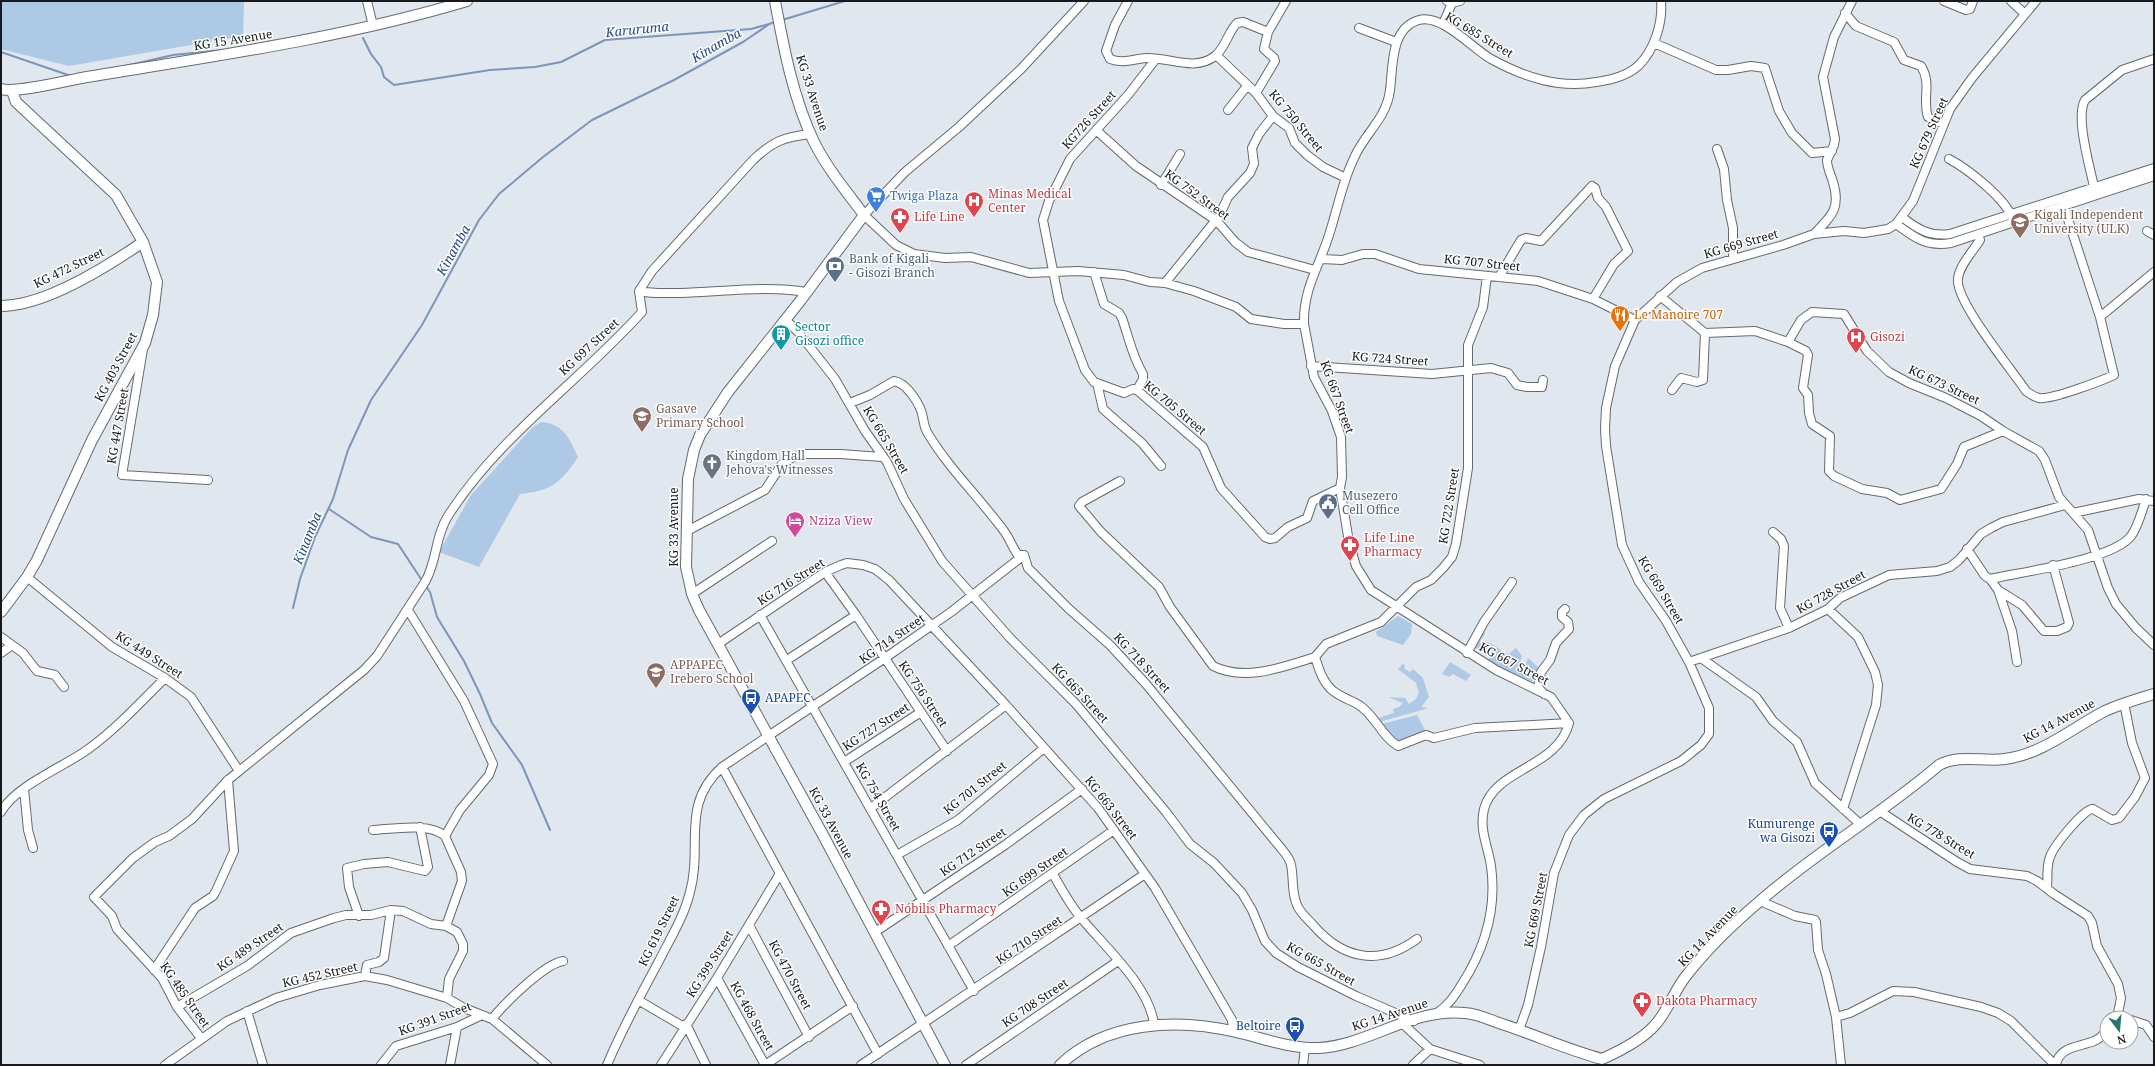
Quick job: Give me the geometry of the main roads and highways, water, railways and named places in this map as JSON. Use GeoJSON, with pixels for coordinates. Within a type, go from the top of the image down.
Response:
{"type":"FeatureCollection","features":[{"type":"Feature","properties":{"kind":"main road","name":"KG 15 Avenue"},"geometry":{"type":"LineString","coordinates":[[1,89],[12,91],[69,79],[334,36],[468,1]]}},
{"type":"Feature","properties":{"kind":"main road","name":"KG 33 Avenue"},"geometry":{"type":"LineString","coordinates":[[775,1],[790,75],[811,134],[825,162],[864,215],[807,292],[728,392],[700,435],[694,450],[688,479],[686,566],[692,594],[924,1022],[945,1065]]}},
{"type":"Feature","properties":{"kind":"main road","name":"KG 403 Street"},"geometry":{"type":"LineString","coordinates":[[1,612],[27,577],[53,528],[62,502],[92,440],[145,343],[153,315],[158,282],[144,242],[116,196],[16,102],[12,91]]}},
{"type":"Feature","properties":{"kind":"main road","name":"KG 472 Street"},"geometry":{"type":"LineString","coordinates":[[1,306],[30,301],[66,287],[98,271],[144,242]]}},
{"type":"Feature","properties":{"kind":"main road","name":"KG 14 Avenue"},"geometry":{"type":"LineString","coordinates":[[1060,1065],[1070,1061],[1113,1034],[1154,1024],[1190,1025],[1233,1031],[1305,1048],[1338,1045],[1436,1013],[1453,1012],[1477,1014],[1568,1050],[1604,1062],[1656,1025],[1674,994],[1699,961],[1760,901],[1824,850],[1860,824],[1881,812],[1939,765],[1948,760],[2006,759],[2029,753],[2124,703],[2154,694]]}},
{"type":"Feature","properties":{"kind":"waterway","name":"Karuruma"},"geometry":{"type":"LineString","coordinates":[[782,20],[845,1]]}},
{"type":"Feature","properties":{"kind":"waterway","name":"Karuruma"},"geometry":{"type":"LineString","coordinates":[[363,38],[371,54],[381,67],[384,77],[394,85],[490,70],[535,67],[561,62],[605,40],[751,29],[776,22]]}},
{"type":"Feature","properties":{"kind":"waterway","name":"Kinamba"},"geometry":{"type":"LineString","coordinates":[[293,608],[300,579],[315,537],[333,499],[348,450],[371,400],[422,325],[479,220],[499,194],[543,157],[592,120],[674,80],[743,42],[771,23]]}},
{"type":"Feature","properties":{"kind":"waterway"},"geometry":{"type":"LineString","coordinates":[[125,66],[173,55],[223,50]]}},
{"type":"Feature","properties":{"kind":"waterway"},"geometry":{"type":"LineString","coordinates":[[1,52],[71,76]]}},
{"type":"Feature","properties":{"kind":"waterway"},"geometry":{"type":"LineString","coordinates":[[329,509],[371,537],[398,544],[423,582]]}},
{"type":"Feature","properties":{"kind":"waterway"},"geometry":{"type":"LineString","coordinates":[[425,585],[430,592],[437,617],[464,661],[492,723],[522,765],[550,830]]}},
{"type":"Feature","properties":{"kind":"place","name":"Twiga Plaza"},"geometry":{"type":"Point","coordinates":[876,213]}},
{"type":"Feature","properties":{"kind":"place","name":"Minas Medical Center"},"geometry":{"type":"Point","coordinates":[974,218]}},
{"type":"Feature","properties":{"kind":"place","name":"Life Line"},"geometry":{"type":"Point","coordinates":[900,234]}},
{"type":"Feature","properties":{"kind":"place","name":"Kigali Independent University (ULK)"},"geometry":{"type":"Point","coordinates":[2020,239]}},
{"type":"Feature","properties":{"kind":"place","name":"Bank of Kigali - Gisozi Branch"},"geometry":{"type":"Point","coordinates":[835,283]}},
{"type":"Feature","properties":{"kind":"place","name":"Le Manoire 707"},"geometry":{"type":"Point","coordinates":[1620,332]}},
{"type":"Feature","properties":{"kind":"place","name":"Sector Gisozi office"},"geometry":{"type":"Point","coordinates":[781,351]}},
{"type":"Feature","properties":{"kind":"place","name":"Gisozi"},"geometry":{"type":"Point","coordinates":[1856,354]}},
{"type":"Feature","properties":{"kind":"place","name":"Gasave Primary School"},"geometry":{"type":"Point","coordinates":[642,433]}},
{"type":"Feature","properties":{"kind":"place","name":"Kingdom Hall Jehova's Witnesses"},"geometry":{"type":"Point","coordinates":[712,480]}},
{"type":"Feature","properties":{"kind":"place","name":"Musezero Cell Office"},"geometry":{"type":"Point","coordinates":[1328,520]}},
{"type":"Feature","properties":{"kind":"place","name":"Nziza View"},"geometry":{"type":"Point","coordinates":[795,538]}},
{"type":"Feature","properties":{"kind":"place","name":"Life Line Pharmacy"},"geometry":{"type":"Point","coordinates":[1350,562]}},
{"type":"Feature","properties":{"kind":"place","name":"APPAPEC Irebero School"},"geometry":{"type":"Point","coordinates":[656,689]}},
{"type":"Feature","properties":{"kind":"place","name":"APAPEC"},"geometry":{"type":"Point","coordinates":[751,715]}},
{"type":"Feature","properties":{"kind":"place","name":"Kumurenge wa Gisozi"},"geometry":{"type":"Point","coordinates":[1829,848]}},
{"type":"Feature","properties":{"kind":"place","name":"Nobilis Pharmacy"},"geometry":{"type":"Point","coordinates":[881,926]}},
{"type":"Feature","properties":{"kind":"place","name":"Dakota Pharmacy"},"geometry":{"type":"Point","coordinates":[1642,1018]}},
{"type":"Feature","properties":{"kind":"place","name":"Beltoire"},"geometry":{"type":"Point","coordinates":[1295,1043]}}]}
